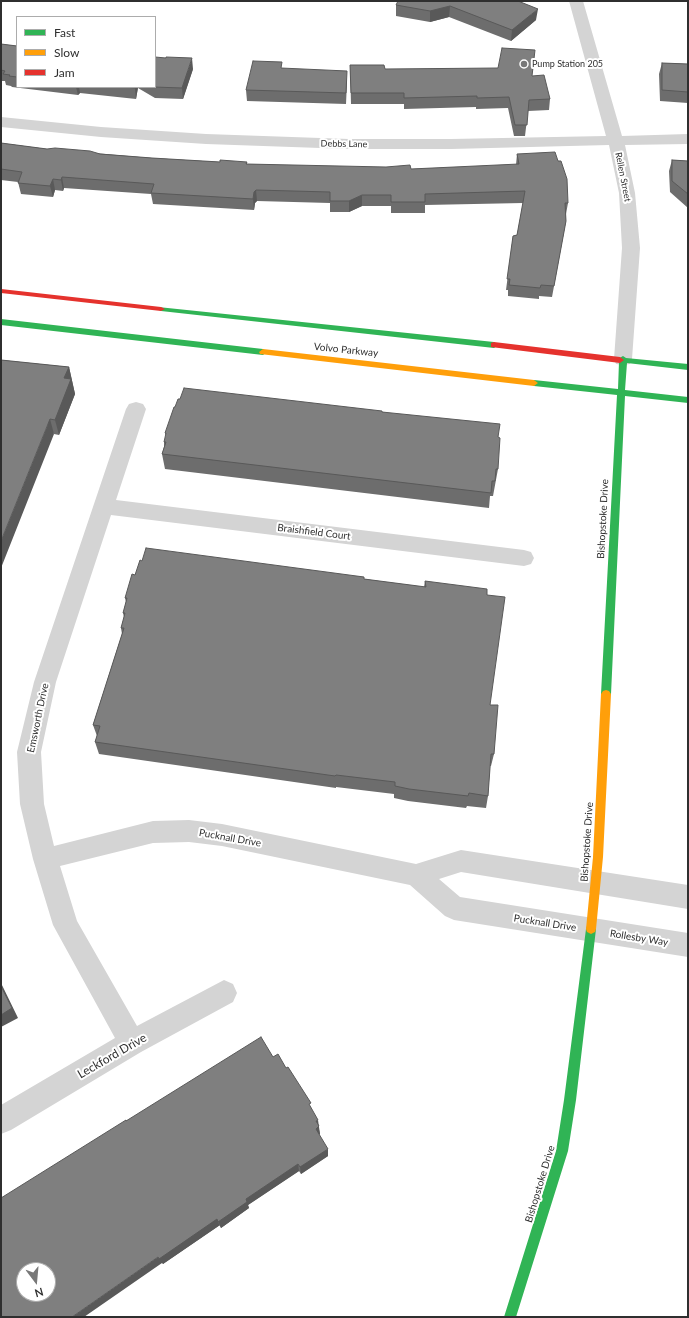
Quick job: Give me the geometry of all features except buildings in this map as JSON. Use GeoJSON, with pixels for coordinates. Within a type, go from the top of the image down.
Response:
{"type":"FeatureCollection","features":[{"type":"Feature","properties":{"kind":"main road","name":"Volvo Parkway"},"geometry":{"type":"LineString","coordinates":[[1,291],[688,367]]}},
{"type":"Feature","properties":{"kind":"main road","name":"Volvo Parkway"},"geometry":{"type":"LineString","coordinates":[[1,322],[688,400]]}},
{"type":"Feature","properties":{"kind":"main road","name":"Bishopstoke Drive"},"geometry":{"type":"LineString","coordinates":[[510,1317],[562,1151],[570,1100],[591,930],[600,833],[620,393],[623,360]]}},
{"type":"Feature","properties":{"kind":"street","name":"Rellen Street"},"geometry":{"type":"LineString","coordinates":[[576,1],[615,140],[627,193],[631,248],[623,360]]}},
{"type":"Feature","properties":{"kind":"street","name":"Debbs Lane"},"geometry":{"type":"LineString","coordinates":[[1,122],[101,132],[206,139],[349,144],[451,144],[688,139]]}},
{"type":"Feature","properties":{"kind":"street","name":"Emsworth Drive"},"geometry":{"type":"LineString","coordinates":[[132,1043],[66,925],[45,860],[32,804],[29,752],[45,682],[136,409]]}},
{"type":"Feature","properties":{"kind":"street","name":"Braishfield Court"},"geometry":{"type":"LineString","coordinates":[[104,506],[524,558]]}},
{"type":"Feature","properties":{"kind":"street","name":"Pucknall Drive"},"geometry":{"type":"LineString","coordinates":[[45,860],[153,832],[189,831],[222,835],[416,875],[461,861],[596,882]]}},
{"type":"Feature","properties":{"kind":"street","name":"Pucknall Drive"},"geometry":{"type":"LineString","coordinates":[[416,875],[454,908],[591,930]]}},
{"type":"Feature","properties":{"kind":"street"},"geometry":{"type":"LineString","coordinates":[[596,882],[688,897]]}},
{"type":"Feature","properties":{"kind":"street","name":"Rollesby Way"},"geometry":{"type":"LineString","coordinates":[[591,930],[688,945]]}},
{"type":"Feature","properties":{"kind":"street","name":"Leckford Drive"},"geometry":{"type":"LineString","coordinates":[[1,1120],[132,1043],[224,993]]}},
{"type":"Feature","properties":{"kind":"traffic: fast"},"geometry":{"type":"LineString","coordinates":[[161,309],[494,345]]}},
{"type":"Feature","properties":{"kind":"traffic: fast"},"geometry":{"type":"LineString","coordinates":[[1,322],[263,352]]}},
{"type":"Feature","properties":{"kind":"traffic: fast"},"geometry":{"type":"LineString","coordinates":[[606,694],[623,359]]}},
{"type":"Feature","properties":{"kind":"traffic: fast"},"geometry":{"type":"LineString","coordinates":[[620,360],[688,367]]}},
{"type":"Feature","properties":{"kind":"traffic: fast"},"geometry":{"type":"LineString","coordinates":[[534,383],[688,400]]}},
{"type":"Feature","properties":{"kind":"traffic: fast"},"geometry":{"type":"LineString","coordinates":[[510,1317],[562,1151],[570,1100],[591,929]]}},
{"type":"Feature","properties":{"kind":"traffic: slow"},"geometry":{"type":"LineString","coordinates":[[263,352],[534,383]]}},
{"type":"Feature","properties":{"kind":"traffic: slow"},"geometry":{"type":"LineString","coordinates":[[591,929],[598,857],[606,694]]}},
{"type":"Feature","properties":{"kind":"traffic: jam"},"geometry":{"type":"LineString","coordinates":[[1,291],[161,309]]}},
{"type":"Feature","properties":{"kind":"traffic: jam"},"geometry":{"type":"LineString","coordinates":[[494,345],[620,360]]}},
{"type":"Feature","properties":{"kind":"place","name":"Pump Station 205"},"geometry":{"type":"Point","coordinates":[524,64]}}]}
